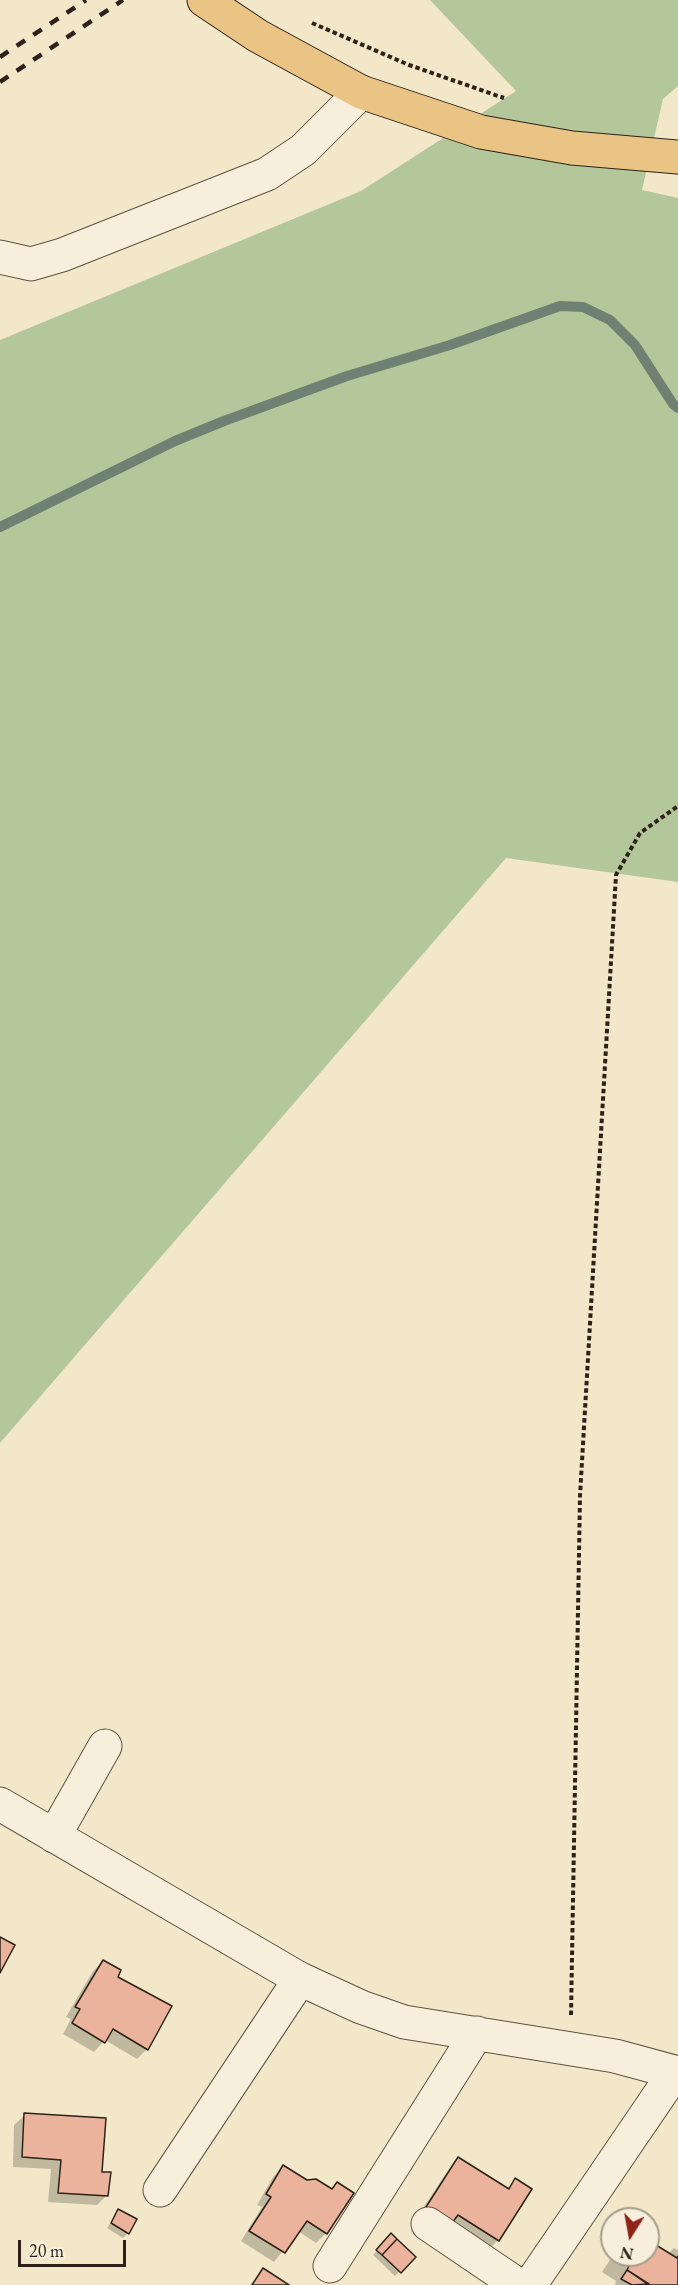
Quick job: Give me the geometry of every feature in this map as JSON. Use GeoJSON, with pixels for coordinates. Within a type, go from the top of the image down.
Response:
{"type":"FeatureCollection","features":[{"type":"Feature","properties":{"kind":"main road"},"geometry":{"type":"LineString","coordinates":[[204,0],[258,36],[361,92],[481,132],[572,147],[678,157]]}},
{"type":"Feature","properties":{"kind":"street"},"geometry":{"type":"LineString","coordinates":[[0,257],[31,264],[62,255],[267,174],[303,150],[361,92]]}},
{"type":"Feature","properties":{"kind":"street"},"geometry":{"type":"LineString","coordinates":[[54,1836],[105,1746]]}},
{"type":"Feature","properties":{"kind":"street"},"geometry":{"type":"LineString","coordinates":[[0,1804],[300,1979],[404,2022],[615,2056],[676,2072],[531,2285]]}},
{"type":"Feature","properties":{"kind":"street"},"geometry":{"type":"LineString","coordinates":[[160,2190],[300,1979]]}},
{"type":"Feature","properties":{"kind":"street"},"geometry":{"type":"LineString","coordinates":[[330,2266],[477,2033]]}},
{"type":"Feature","properties":{"kind":"street"},"geometry":{"type":"LineString","coordinates":[[428,2224],[519,2285]]}},
{"type":"Feature","properties":{"kind":"path"},"geometry":{"type":"LineString","coordinates":[[315,24],[409,65],[513,101]]}},
{"type":"Feature","properties":{"kind":"path"},"geometry":{"type":"LineString","coordinates":[[572,2049],[570,1984],[580,1496],[616,875],[640,833],[678,806]]}},
{"type":"Feature","properties":{"kind":"green space"},"geometry":{"type":"Polygon","coordinates":[[[430,0],[678,0],[678,86],[663,99],[642,190],[678,198],[678,882],[506,858],[0,1443],[0,340],[361,191],[516,91],[430,0]]]}},
{"type":"Feature","properties":{"kind":"building"},"geometry":{"type":"Polygon","coordinates":[[[0,1937],[15,1945],[0,1973],[0,1937]]]}},
{"type":"Feature","properties":{"kind":"building"},"geometry":{"type":"Polygon","coordinates":[[[103,1960],[121,1970],[118,1977],[172,2006],[148,2050],[113,2029],[105,2043],[72,2023],[80,2009],[75,2007],[103,1960]]]}},
{"type":"Feature","properties":{"kind":"building"},"geometry":{"type":"Polygon","coordinates":[[[24,2113],[106,2118],[102,2172],[111,2172],[108,2196],[58,2193],[61,2160],[22,2157],[24,2113]]]}},
{"type":"Feature","properties":{"kind":"building"},"geometry":{"type":"Polygon","coordinates":[[[458,2157],[509,2189],[515,2178],[532,2189],[499,2241],[458,2215],[452,2223],[426,2207],[458,2157]]]}},
{"type":"Feature","properties":{"kind":"building"},"geometry":{"type":"Polygon","coordinates":[[[283,2165],[307,2180],[316,2179],[332,2189],[337,2182],[354,2193],[327,2234],[307,2221],[285,2253],[249,2231],[271,2197],[266,2194],[283,2165]]]}},
{"type":"Feature","properties":{"kind":"building"},"geometry":{"type":"Polygon","coordinates":[[[118,2209],[137,2219],[129,2234],[111,2223],[118,2209]]]}},
{"type":"Feature","properties":{"kind":"building"},"geometry":{"type":"Polygon","coordinates":[[[391,2233],[397,2239],[382,2255],[376,2250],[391,2233]]]}},
{"type":"Feature","properties":{"kind":"building"},"geometry":{"type":"Polygon","coordinates":[[[397,2239],[416,2257],[401,2273],[382,2255],[397,2239]]]}},
{"type":"Feature","properties":{"kind":"building"},"geometry":{"type":"Polygon","coordinates":[[[660,2247],[677,2258],[678,2256],[678,2285],[649,2285],[627,2270],[628,2267],[660,2267],[660,2247]]]}},
{"type":"Feature","properties":{"kind":"building"},"geometry":{"type":"Polygon","coordinates":[[[263,2268],[289,2285],[252,2285],[263,2268]]]}},
{"type":"Feature","properties":{"kind":"building"},"geometry":{"type":"Polygon","coordinates":[[[627,2270],[649,2284],[632,2285],[621,2279],[627,2270]]]}},
{"type":"Feature","properties":{"kind":"waterway"},"geometry":{"type":"LineString","coordinates":[[0,527],[175,441],[224,421],[347,376],[450,345],[560,306],[583,307],[610,320],[635,345],[673,404],[678,408]]}},
{"type":"Feature","properties":{"kind":"railway"},"geometry":{"type":"LineString","coordinates":[[0,57],[86,0]]}},
{"type":"Feature","properties":{"kind":"railway"},"geometry":{"type":"LineString","coordinates":[[0,82],[123,0]]}}]}
